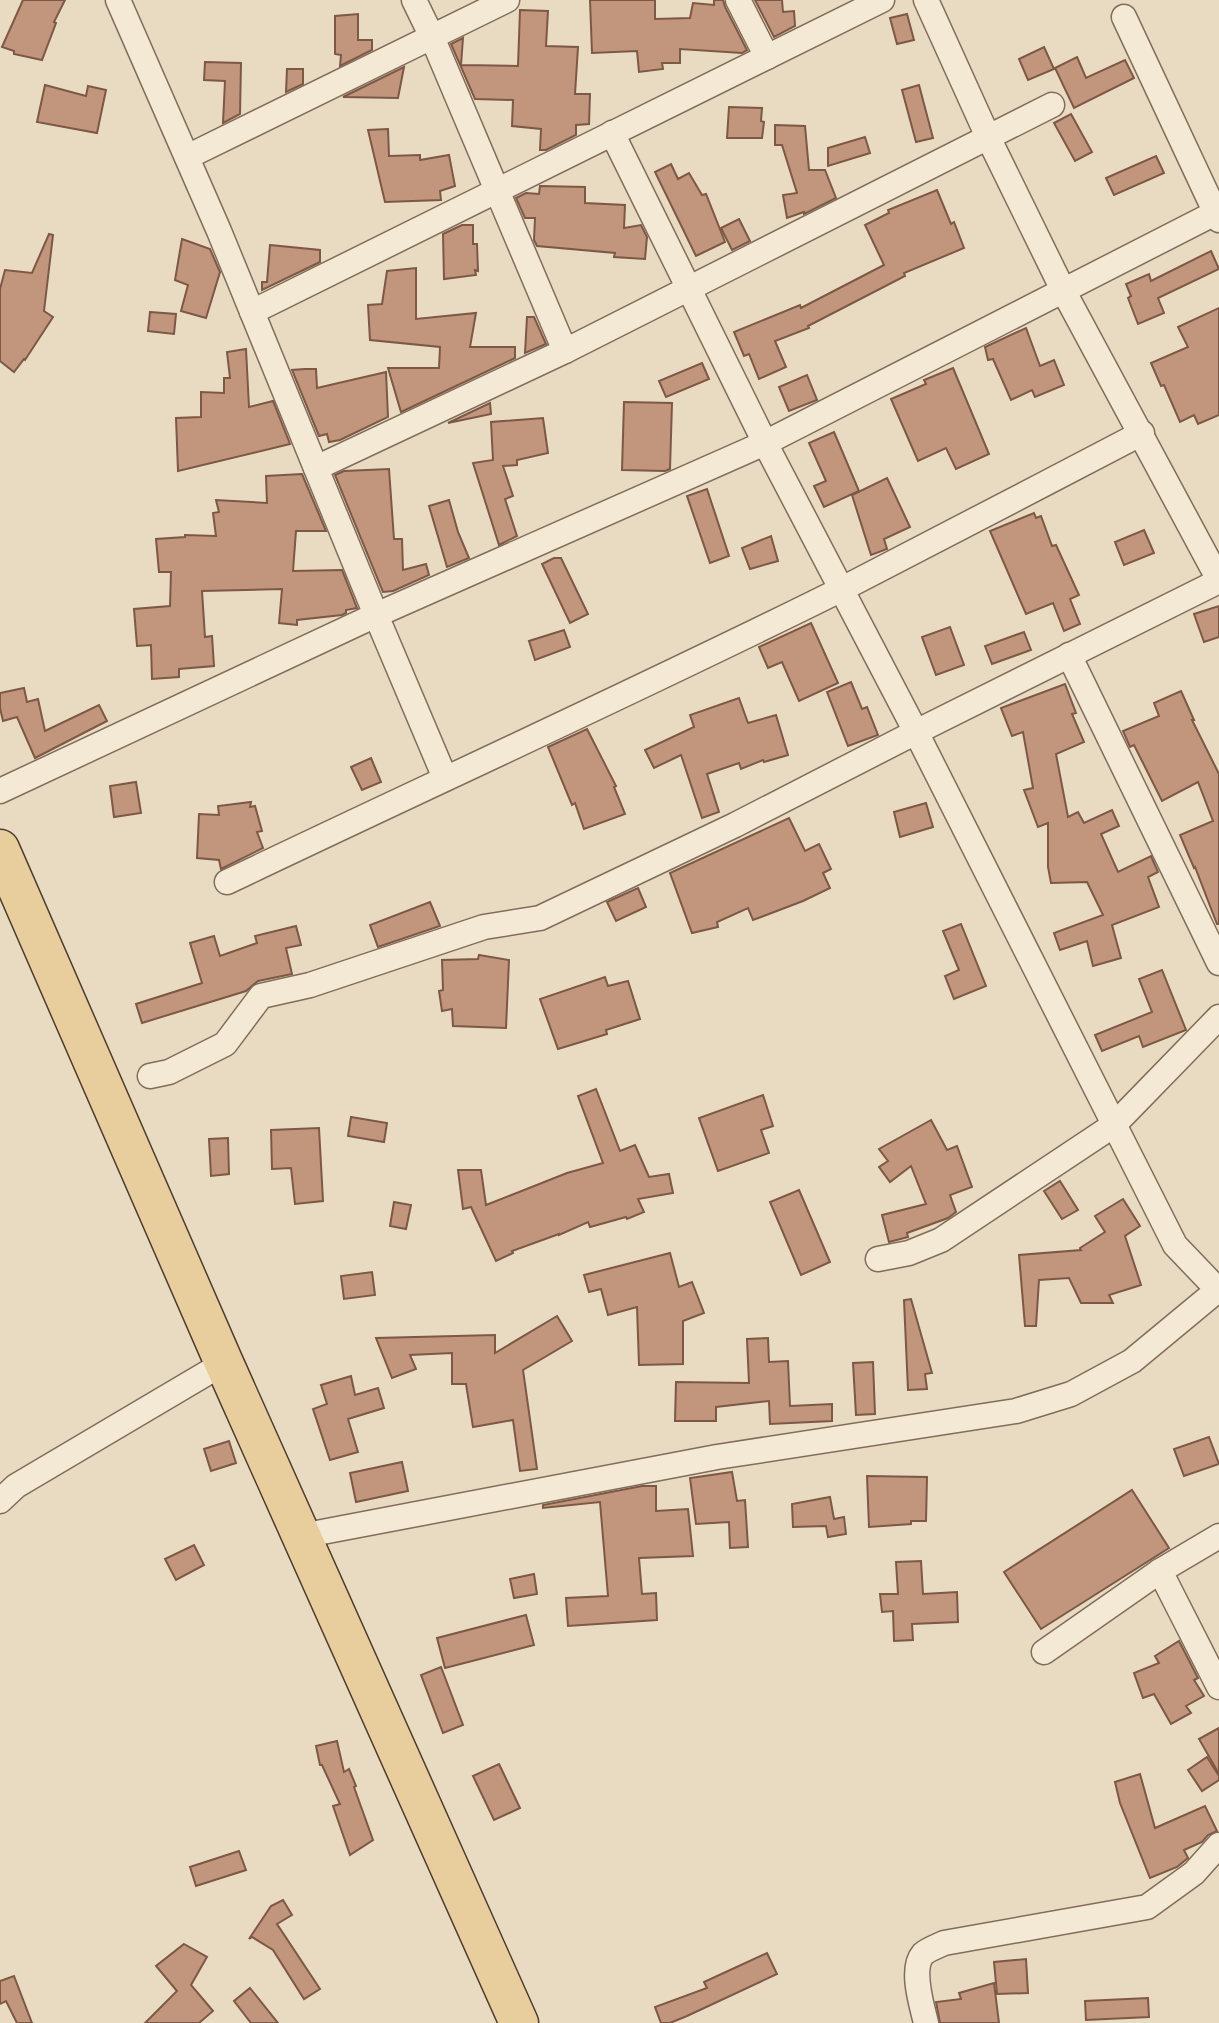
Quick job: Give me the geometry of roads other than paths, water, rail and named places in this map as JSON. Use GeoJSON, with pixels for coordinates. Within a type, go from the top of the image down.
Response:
{"type":"FeatureCollection","features":[{"type":"Feature","properties":{"kind":"main road"},"geometry":{"type":"LineString","coordinates":[[0,849],[224,1363],[519,2023]]}},
{"type":"Feature","properties":{"kind":"street"},"geometry":{"type":"LineString","coordinates":[[414,0],[565,351]]}},
{"type":"Feature","properties":{"kind":"street"},"geometry":{"type":"LineString","coordinates":[[187,157],[507,0]]}},
{"type":"Feature","properties":{"kind":"street"},"geometry":{"type":"LineString","coordinates":[[738,0],[767,57]]}},
{"type":"Feature","properties":{"kind":"street"},"geometry":{"type":"LineString","coordinates":[[252,312],[882,0]]}},
{"type":"Feature","properties":{"kind":"street"},"geometry":{"type":"LineString","coordinates":[[150,1076],[169,1072],[225,1044],[261,996],[310,985],[484,927],[540,918],[735,825],[1219,580],[1063,290],[988,137],[926,0]]}},
{"type":"Feature","properties":{"kind":"street"},"geometry":{"type":"LineString","coordinates":[[120,1],[445,778]]}},
{"type":"Feature","properties":{"kind":"street"},"geometry":{"type":"LineString","coordinates":[[0,791],[376,615],[765,443],[1063,290],[1218,214],[1124,17]]}},
{"type":"Feature","properties":{"kind":"street"},"geometry":{"type":"LineString","coordinates":[[316,468],[565,351],[1052,105]]}},
{"type":"Feature","properties":{"kind":"street"},"geometry":{"type":"LineString","coordinates":[[301,1536],[717,1457],[1016,1411],[1071,1394],[1132,1361],[1219,1290],[1175,1245],[916,732],[765,443],[612,134]]}},
{"type":"Feature","properties":{"kind":"street"},"geometry":{"type":"LineString","coordinates":[[227,882],[842,589],[1142,433]]}},
{"type":"Feature","properties":{"kind":"street"},"geometry":{"type":"LineString","coordinates":[[1069,655],[1219,962]]}},
{"type":"Feature","properties":{"kind":"street"},"geometry":{"type":"LineString","coordinates":[[878,1259],[909,1253],[941,1240],[1114,1125],[1219,1017]]}},
{"type":"Feature","properties":{"kind":"street"},"geometry":{"type":"LineString","coordinates":[[0,1501],[16,1486],[224,1363]]}},
{"type":"Feature","properties":{"kind":"street"},"geometry":{"type":"LineString","coordinates":[[1044,1652],[1160,1571],[1219,1536]]}},
{"type":"Feature","properties":{"kind":"street"},"geometry":{"type":"LineString","coordinates":[[1160,1571],[1219,1688]]}},
{"type":"Feature","properties":{"kind":"street"},"geometry":{"type":"LineString","coordinates":[[926,2023],[917,1983],[917,1967],[923,1954],[944,1943],[1147,1907],[1194,1873],[1219,1845]]}}]}
